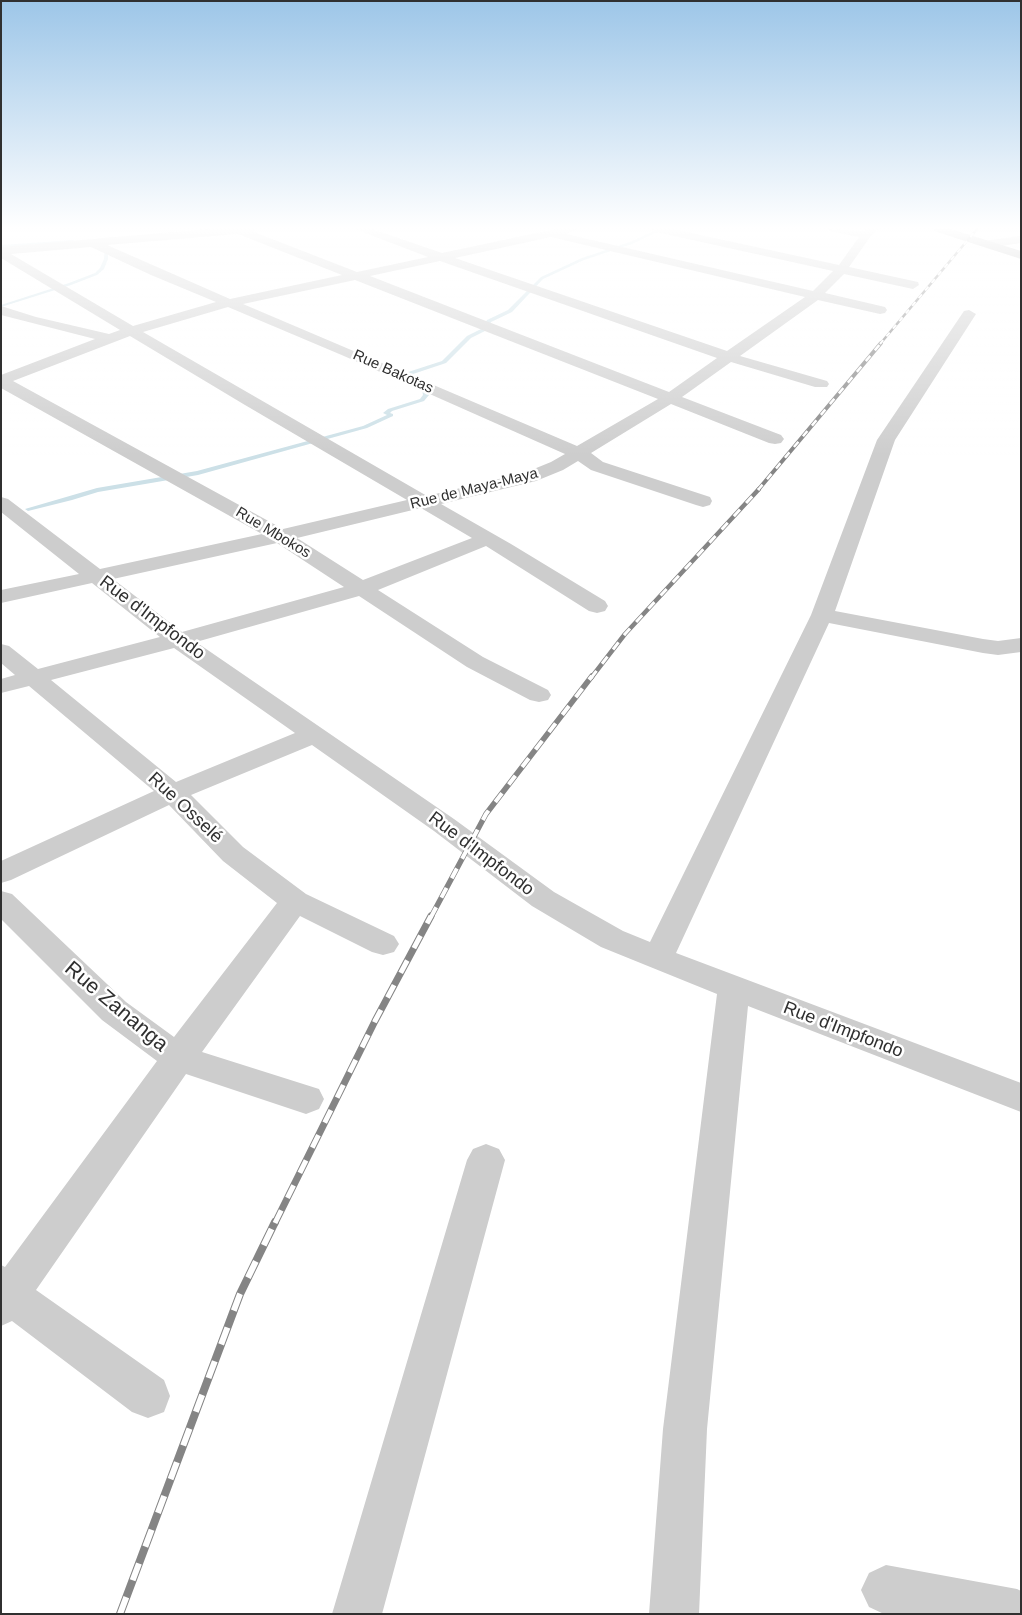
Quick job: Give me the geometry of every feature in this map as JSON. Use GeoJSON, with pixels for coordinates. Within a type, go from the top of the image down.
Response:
{"type":"FeatureCollection","features":[{"type":"Feature","properties":{"kind":"street"},"geometry":{"type":"LineString","coordinates":[[86,304],[547,574],[597,606]]}},
{"type":"Feature","properties":{"kind":"street"},"geometry":{"type":"LineString","coordinates":[[1,381],[131,331],[223,304]]}},
{"type":"Feature","properties":{"kind":"street","name":"Rue Bakotas"},"geometry":{"type":"LineString","coordinates":[[231,304],[349,353],[580,454],[597,466],[703,500]]}},
{"type":"Feature","properties":{"kind":"street"},"geometry":{"type":"LineString","coordinates":[[427,304],[775,438]]}},
{"type":"Feature","properties":{"kind":"street"},"geometry":{"type":"LineString","coordinates":[[576,304],[728,357],[821,384]]}},
{"type":"Feature","properties":{"kind":"street","name":"Rue de Maya-Maya"},"geometry":{"type":"LineString","coordinates":[[1,597],[280,536],[530,477],[580,454],[672,397],[804,304]]}},
{"type":"Feature","properties":{"kind":"street"},"geometry":{"type":"LineString","coordinates":[[854,304],[880,310]]}},
{"type":"Feature","properties":{"kind":"street"},"geometry":{"type":"LineString","coordinates":[[1,310],[32,320],[111,339]]}},
{"type":"Feature","properties":{"kind":"street"},"geometry":{"type":"LineString","coordinates":[[658,958],[822,614],[886,440],[969,314]]}},
{"type":"Feature","properties":{"kind":"street","name":"Rue Mbokos"},"geometry":{"type":"LineString","coordinates":[[1,381],[280,536],[475,662],[538,695]]}},
{"type":"Feature","properties":{"kind":"street","name":"Rue d'Impfondo"},"geometry":{"type":"LineString","coordinates":[[1,503],[177,639],[437,820],[543,900],[612,939],[1021,1098]]}},
{"type":"Feature","properties":{"kind":"street"},"geometry":{"type":"LineString","coordinates":[[1,686],[360,589],[486,539]]}},
{"type":"Feature","properties":{"kind":"street"},"geometry":{"type":"LineString","coordinates":[[822,614],[983,646],[998,648],[1021,645]]}},
{"type":"Feature","properties":{"kind":"street","name":"Rue Osselé"},"geometry":{"type":"LineString","coordinates":[[1,651],[173,793],[233,854],[295,901],[382,944]]}},
{"type":"Feature","properties":{"kind":"street"},"geometry":{"type":"LineString","coordinates":[[1,873],[173,793],[313,735]]}},
{"type":"Feature","properties":{"kind":"street","name":"Rue Zananga"},"geometry":{"type":"LineString","coordinates":[[1,901],[114,1011],[178,1058],[306,1100]]}},
{"type":"Feature","properties":{"kind":"street"},"geometry":{"type":"LineString","coordinates":[[148,1396],[4,1295],[295,901]]}},
{"type":"Feature","properties":{"kind":"street"},"geometry":{"type":"LineString","coordinates":[[674,1614],[685,1429],[734,988]]}},
{"type":"Feature","properties":{"kind":"street"},"geometry":{"type":"LineString","coordinates":[[357,1614],[486,1160]]}},
{"type":"Feature","properties":{"kind":"street"},"geometry":{"type":"LineString","coordinates":[[886,1590],[1017,1614]]}},
{"type":"Feature","properties":{"kind":"waterway"},"geometry":{"type":"LineString","coordinates":[[1,306],[6,304]]}},
{"type":"Feature","properties":{"kind":"waterway"},"geometry":{"type":"LineString","coordinates":[[28,509],[70,499],[97,490],[198,473],[365,427],[391,415],[386,413],[390,410],[422,400],[426,395],[424,388],[407,380],[404,375],[444,362],[469,337],[485,329],[489,321],[510,311],[516,304]]}},
{"type":"Feature","properties":{"kind":"railway"},"geometry":{"type":"LineString","coordinates":[[880,344],[913,304]]}},
{"type":"Feature","properties":{"kind":"railway"},"geometry":{"type":"LineString","coordinates":[[758,490],[881,343]]}},
{"type":"Feature","properties":{"kind":"railway"},"geometry":{"type":"LineString","coordinates":[[591,678],[625,634],[759,489]]}},
{"type":"Feature","properties":{"kind":"railway"},"geometry":{"type":"LineString","coordinates":[[431,917],[486,814],[592,676]]}},
{"type":"Feature","properties":{"kind":"railway"},"geometry":{"type":"LineString","coordinates":[[275,1223],[375,1021],[431,916]]}},
{"type":"Feature","properties":{"kind":"railway"},"geometry":{"type":"LineString","coordinates":[[120,1614],[240,1294],[275,1222]]}}]}
